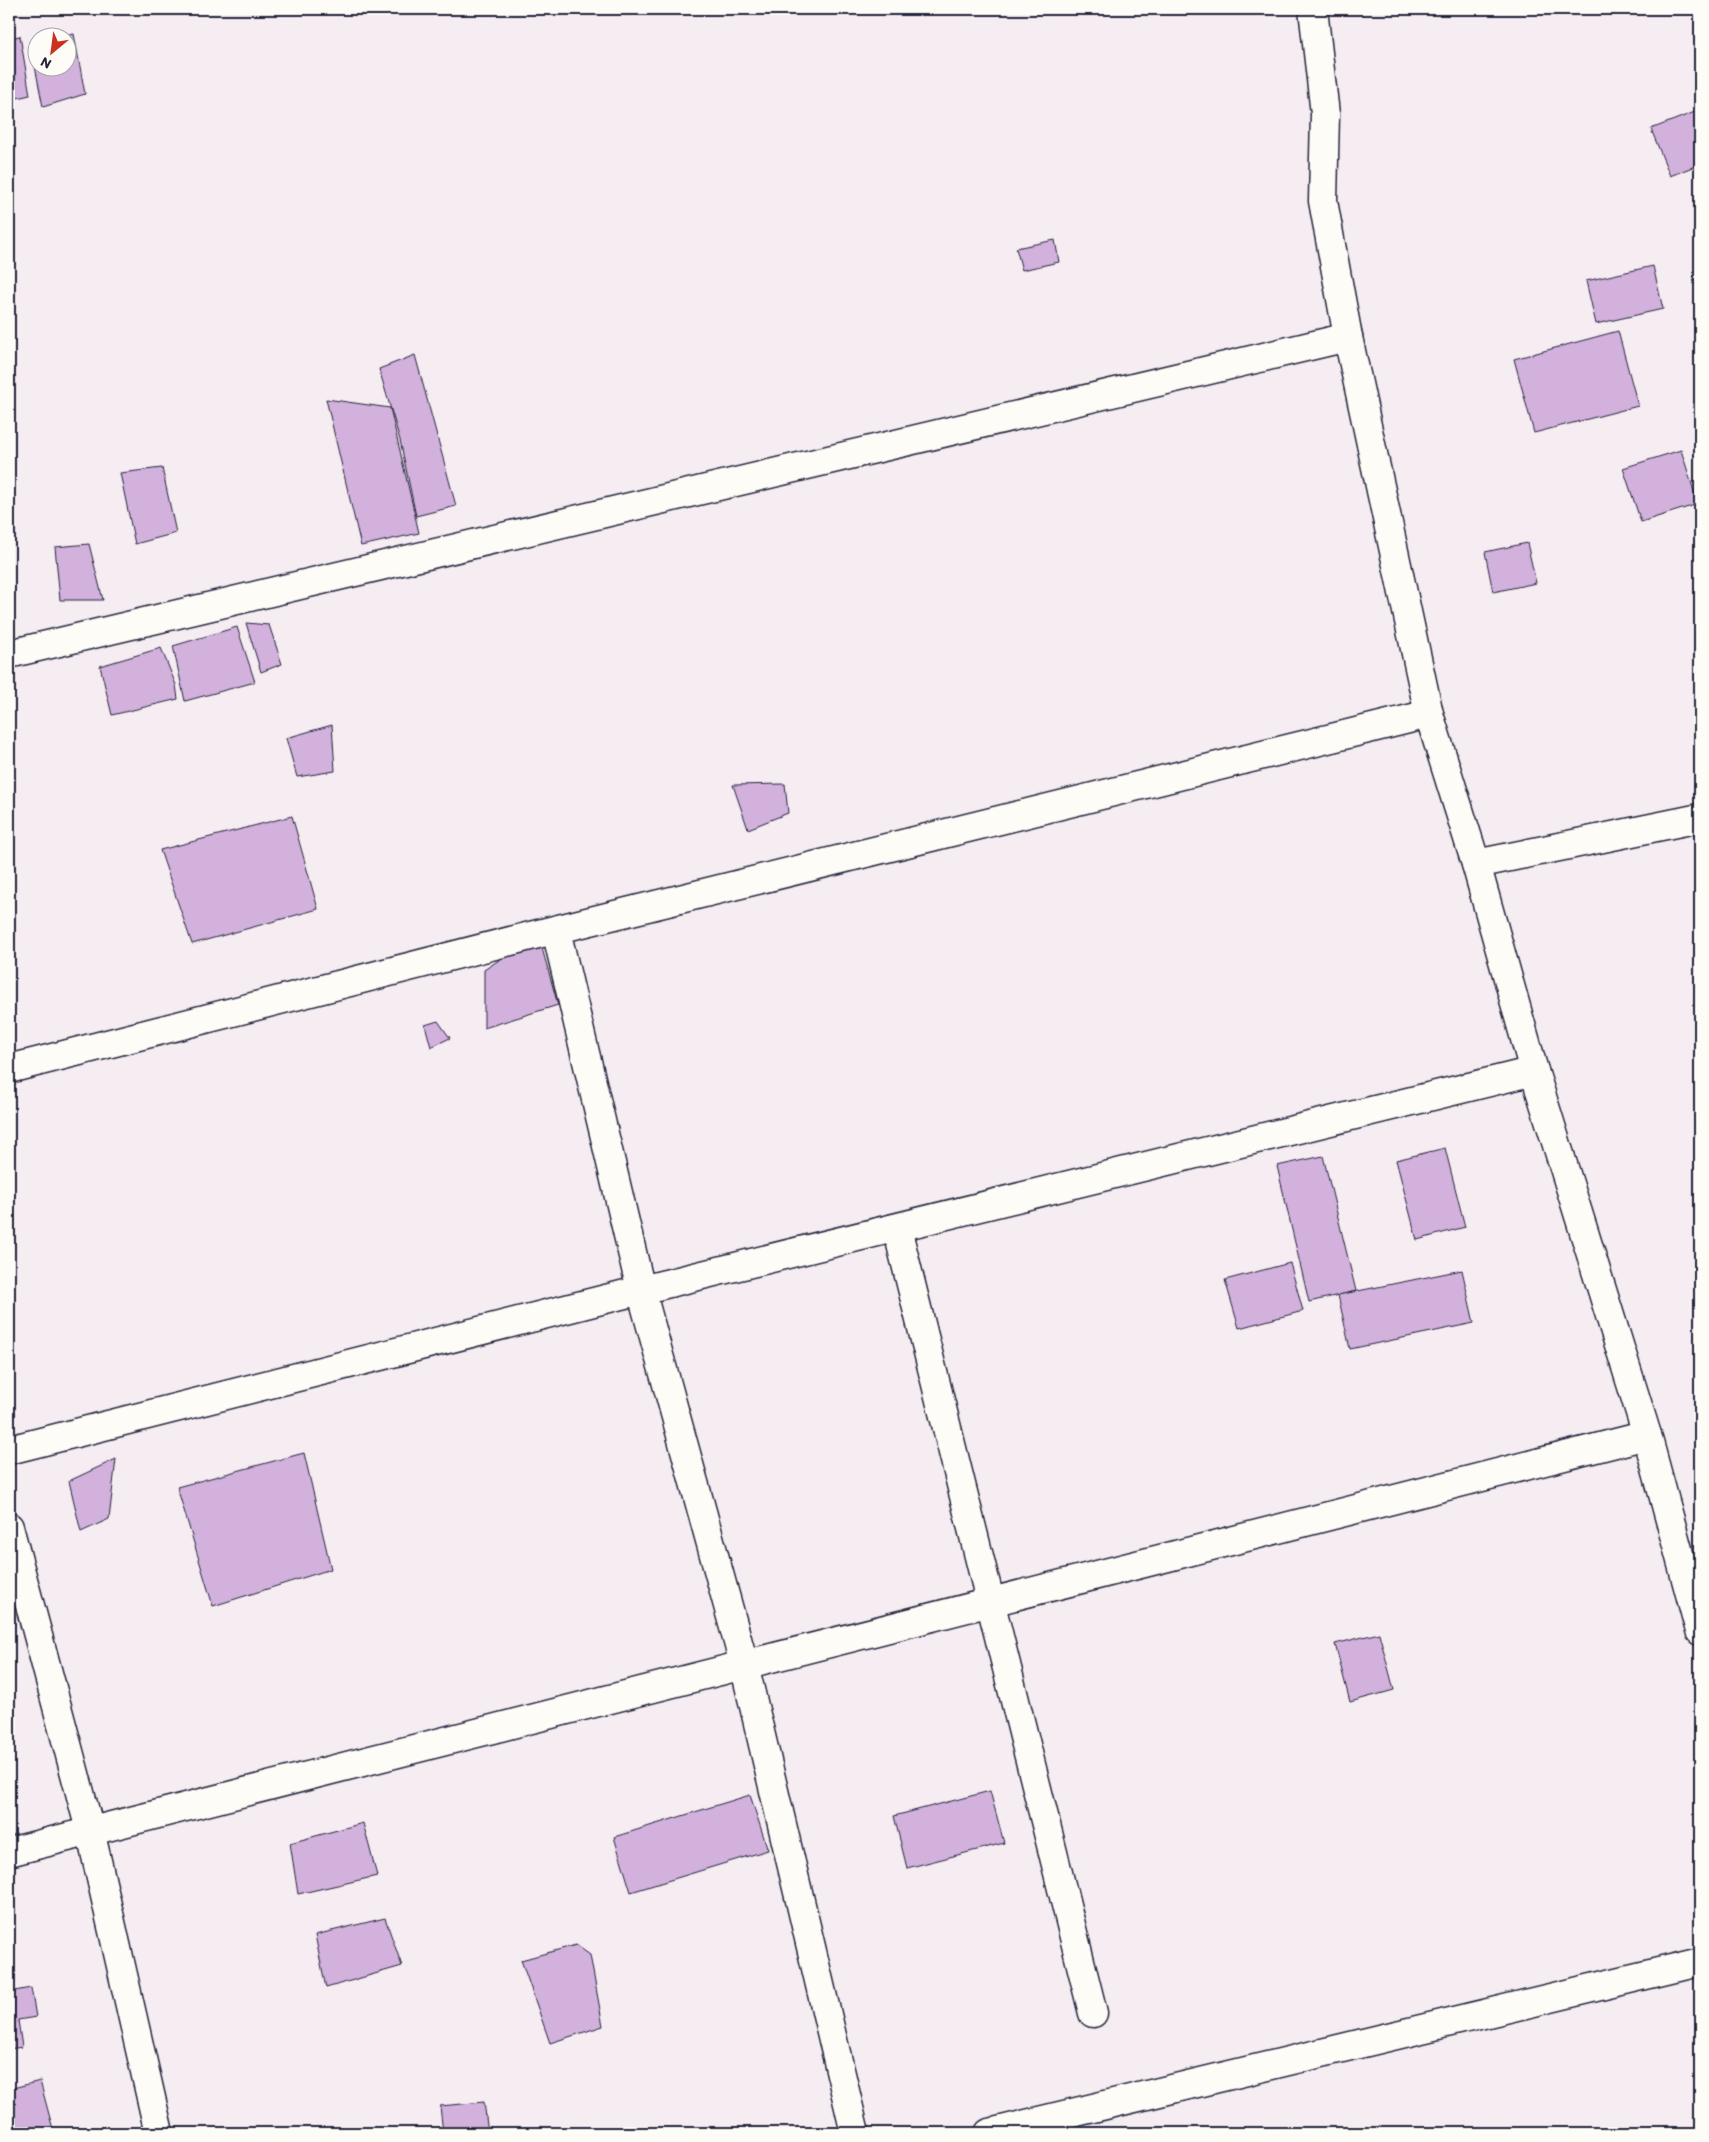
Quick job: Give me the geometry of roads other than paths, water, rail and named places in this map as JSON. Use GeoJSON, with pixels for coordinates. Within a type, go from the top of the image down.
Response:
{"type":"FeatureCollection","features":[{"type":"Feature","properties":{"kind":"street"},"geometry":{"type":"LineString","coordinates":[[1313,9],[1325,114],[1323,201],[1348,337],[1429,714],[1476,864],[1534,1070],[1647,1435],[1700,1631]]}},
{"type":"Feature","properties":{"kind":"street"},"geometry":{"type":"LineString","coordinates":[[9,654],[1348,337]]}},
{"type":"Feature","properties":{"kind":"street"},"geometry":{"type":"LineString","coordinates":[[9,1070],[556,930],[1429,714]]}},
{"type":"Feature","properties":{"kind":"street"},"geometry":{"type":"LineString","coordinates":[[1476,864],[1700,818]]}},
{"type":"Feature","properties":{"kind":"street"},"geometry":{"type":"LineString","coordinates":[[556,930],[641,1290],[744,1664],[855,2133]]}},
{"type":"Feature","properties":{"kind":"street"},"geometry":{"type":"LineString","coordinates":[[9,1450],[641,1290],[1534,1070]]}},
{"type":"Feature","properties":{"kind":"street"},"geometry":{"type":"LineString","coordinates":[[896,1228],[992,1602],[1093,2013]]}},
{"type":"Feature","properties":{"kind":"street"},"geometry":{"type":"LineString","coordinates":[[9,1852],[1647,1435]]}},
{"type":"Feature","properties":{"kind":"street"},"geometry":{"type":"LineString","coordinates":[[9,1527],[90,1830],[159,2133]]}},
{"type":"Feature","properties":{"kind":"street"},"geometry":{"type":"LineString","coordinates":[[989,2133],[1700,1962]]}}]}
